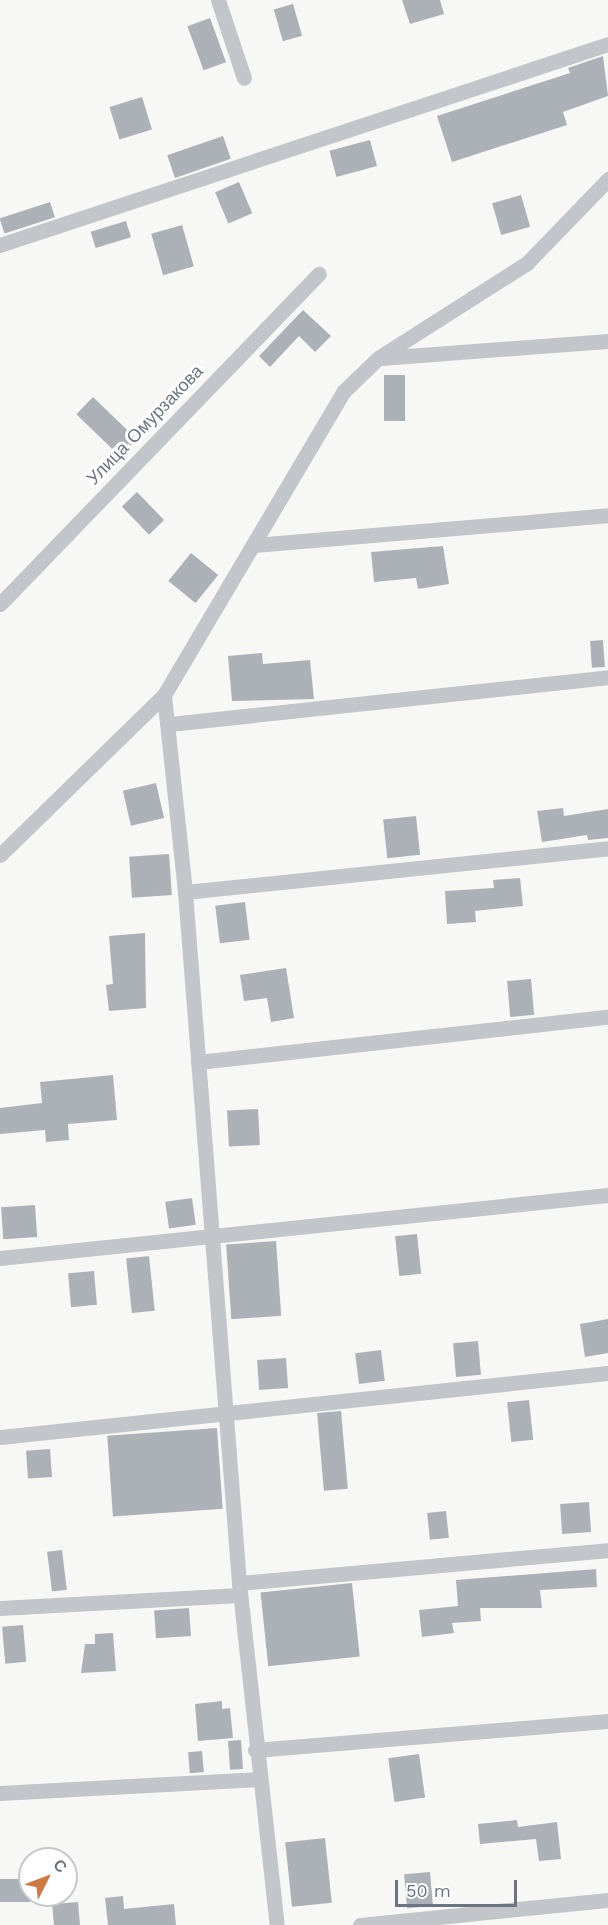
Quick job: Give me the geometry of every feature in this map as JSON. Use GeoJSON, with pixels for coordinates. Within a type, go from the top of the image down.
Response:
{"type":"FeatureCollection","features":[{"type":"Feature","properties":{"kind":"street"},"geometry":{"type":"LineString","coordinates":[[222,1],[244,78]]}},
{"type":"Feature","properties":{"kind":"street"},"geometry":{"type":"LineString","coordinates":[[0,245],[608,44]]}},
{"type":"Feature","properties":{"kind":"street"},"geometry":{"type":"LineString","coordinates":[[0,855],[164,695],[344,391],[378,358],[527,263],[608,179]]}},
{"type":"Feature","properties":{"kind":"street","name":"Улица Омурзакова"},"geometry":{"type":"LineString","coordinates":[[0,604],[319,274]]}},
{"type":"Feature","properties":{"kind":"street"},"geometry":{"type":"LineString","coordinates":[[378,358],[608,341]]}},
{"type":"Feature","properties":{"kind":"street"},"geometry":{"type":"LineString","coordinates":[[254,545],[608,515]]}},
{"type":"Feature","properties":{"kind":"street"},"geometry":{"type":"LineString","coordinates":[[170,724],[608,677]]}},
{"type":"Feature","properties":{"kind":"street"},"geometry":{"type":"LineString","coordinates":[[164,695],[170,724],[185,892],[240,1589],[258,1779],[277,1925]]}},
{"type":"Feature","properties":{"kind":"street"},"geometry":{"type":"LineString","coordinates":[[185,892],[608,848]]}},
{"type":"Feature","properties":{"kind":"street"},"geometry":{"type":"LineString","coordinates":[[198,1062],[608,1017]]}},
{"type":"Feature","properties":{"kind":"street"},"geometry":{"type":"LineString","coordinates":[[0,1258],[214,1239],[608,1196]]}},
{"type":"Feature","properties":{"kind":"street"},"geometry":{"type":"LineString","coordinates":[[0,1437],[227,1410],[608,1373]]}},
{"type":"Feature","properties":{"kind":"street"},"geometry":{"type":"LineString","coordinates":[[0,1608],[240,1589],[608,1550]]}},
{"type":"Feature","properties":{"kind":"street"},"geometry":{"type":"LineString","coordinates":[[255,1750],[608,1720]]}},
{"type":"Feature","properties":{"kind":"street"},"geometry":{"type":"LineString","coordinates":[[0,1793],[258,1779]]}},
{"type":"Feature","properties":{"kind":"street"},"geometry":{"type":"LineString","coordinates":[[360,1925],[608,1900]]}},
{"type":"Feature","properties":{"kind":"building"},"geometry":{"type":"Polygon","coordinates":[[[402,0],[440,0],[444,14],[410,24],[402,0]]]}},
{"type":"Feature","properties":{"kind":"building"},"geometry":{"type":"Polygon","coordinates":[[[293,4],[302,36],[283,41],[274,10],[293,4]]]}},
{"type":"Feature","properties":{"kind":"building"},"geometry":{"type":"Polygon","coordinates":[[[210,18],[226,62],[204,70],[187,26],[210,18]]]}},
{"type":"Feature","properties":{"kind":"building"},"geometry":{"type":"Polygon","coordinates":[[[603,56],[608,96],[563,112],[567,125],[452,162],[437,116],[570,73],[568,68],[603,56]]]}},
{"type":"Feature","properties":{"kind":"building"},"geometry":{"type":"Polygon","coordinates":[[[142,97],[152,130],[119,139],[109,107],[142,97]]]}},
{"type":"Feature","properties":{"kind":"building"},"geometry":{"type":"Polygon","coordinates":[[[223,136],[231,159],[175,178],[167,155],[223,136]]]}},
{"type":"Feature","properties":{"kind":"building"},"geometry":{"type":"Polygon","coordinates":[[[370,140],[377,166],[336,177],[329,151],[370,140]]]}},
{"type":"Feature","properties":{"kind":"building"},"geometry":{"type":"Polygon","coordinates":[[[239,182],[252,213],[228,223],[215,192],[239,182]]]}},
{"type":"Feature","properties":{"kind":"building"},"geometry":{"type":"Polygon","coordinates":[[[521,195],[530,227],[501,235],[492,203],[521,195]]]}},
{"type":"Feature","properties":{"kind":"building"},"geometry":{"type":"Polygon","coordinates":[[[50,202],[55,217],[5,234],[0,218],[50,202]]]}},
{"type":"Feature","properties":{"kind":"building"},"geometry":{"type":"Polygon","coordinates":[[[126,221],[131,237],[96,248],[91,232],[126,221]]]}},
{"type":"Feature","properties":{"kind":"building"},"geometry":{"type":"Polygon","coordinates":[[[182,225],[194,266],[163,275],[151,234],[182,225]]]}},
{"type":"Feature","properties":{"kind":"building"},"geometry":{"type":"Polygon","coordinates":[[[303,310],[331,336],[315,352],[299,336],[270,367],[259,356],[303,310]]]}},
{"type":"Feature","properties":{"kind":"building"},"geometry":{"type":"Polygon","coordinates":[[[384,375],[405,375],[405,421],[384,421],[384,375]]]}},
{"type":"Feature","properties":{"kind":"building"},"geometry":{"type":"Polygon","coordinates":[[[93,397],[137,439],[120,457],[76,414],[93,397]]]}},
{"type":"Feature","properties":{"kind":"building"},"geometry":{"type":"Polygon","coordinates":[[[137,492],[164,520],[149,535],[122,507],[137,492]]]}},
{"type":"Feature","properties":{"kind":"building"},"geometry":{"type":"Polygon","coordinates":[[[443,546],[449,584],[418,589],[416,578],[374,582],[371,552],[443,546]]]}},
{"type":"Feature","properties":{"kind":"building"},"geometry":{"type":"Polygon","coordinates":[[[191,553],[218,575],[196,603],[168,581],[191,553]]]}},
{"type":"Feature","properties":{"kind":"building"},"geometry":{"type":"Polygon","coordinates":[[[603,640],[605,667],[592,668],[590,641],[603,640]]]}},
{"type":"Feature","properties":{"kind":"building"},"geometry":{"type":"Polygon","coordinates":[[[262,653],[263,664],[310,660],[314,699],[232,701],[228,656],[262,653]]]}},
{"type":"Feature","properties":{"kind":"building"},"geometry":{"type":"Polygon","coordinates":[[[156,783],[164,818],[131,826],[123,791],[156,783]]]}},
{"type":"Feature","properties":{"kind":"building"},"geometry":{"type":"Polygon","coordinates":[[[563,808],[564,816],[608,809],[608,838],[588,840],[587,835],[542,842],[537,811],[563,808]]]}},
{"type":"Feature","properties":{"kind":"building"},"geometry":{"type":"Polygon","coordinates":[[[416,816],[420,855],[387,858],[383,819],[416,816]]]}},
{"type":"Feature","properties":{"kind":"building"},"geometry":{"type":"Polygon","coordinates":[[[169,854],[172,895],[132,898],[129,857],[169,854]]]}},
{"type":"Feature","properties":{"kind":"building"},"geometry":{"type":"Polygon","coordinates":[[[520,878],[523,906],[475,911],[476,922],[447,924],[445,891],[494,888],[493,880],[520,878]]]}},
{"type":"Feature","properties":{"kind":"building"},"geometry":{"type":"Polygon","coordinates":[[[245,902],[250,940],[220,943],[215,906],[245,902]]]}},
{"type":"Feature","properties":{"kind":"building"},"geometry":{"type":"Polygon","coordinates":[[[145,933],[146,1008],[109,1011],[106,985],[113,984],[109,936],[145,933]]]}},
{"type":"Feature","properties":{"kind":"building"},"geometry":{"type":"Polygon","coordinates":[[[286,968],[294,1018],[271,1022],[267,998],[244,1001],[240,975],[286,968]]]}},
{"type":"Feature","properties":{"kind":"building"},"geometry":{"type":"Polygon","coordinates":[[[531,979],[534,1015],[510,1017],[507,981],[531,979]]]}},
{"type":"Feature","properties":{"kind":"building"},"geometry":{"type":"Polygon","coordinates":[[[113,1075],[117,1120],[68,1124],[69,1140],[46,1142],[45,1130],[0,1134],[0,1108],[42,1103],[40,1082],[113,1075]]]}},
{"type":"Feature","properties":{"kind":"building"},"geometry":{"type":"Polygon","coordinates":[[[258,1109],[260,1145],[229,1147],[227,1111],[258,1109]]]}},
{"type":"Feature","properties":{"kind":"building"},"geometry":{"type":"Polygon","coordinates":[[[192,1198],[196,1225],[169,1228],[165,1202],[192,1198]]]}},
{"type":"Feature","properties":{"kind":"building"},"geometry":{"type":"Polygon","coordinates":[[[35,1205],[37,1237],[3,1239],[1,1207],[35,1205]]]}},
{"type":"Feature","properties":{"kind":"building"},"geometry":{"type":"Polygon","coordinates":[[[417,1234],[421,1274],[399,1276],[395,1236],[417,1234]]]}},
{"type":"Feature","properties":{"kind":"building"},"geometry":{"type":"Polygon","coordinates":[[[276,1241],[281,1316],[231,1319],[226,1244],[276,1241]]]}},
{"type":"Feature","properties":{"kind":"building"},"geometry":{"type":"Polygon","coordinates":[[[149,1256],[155,1311],[132,1313],[126,1258],[149,1256]]]}},
{"type":"Feature","properties":{"kind":"building"},"geometry":{"type":"Polygon","coordinates":[[[94,1271],[97,1305],[71,1307],[68,1273],[94,1271]]]}},
{"type":"Feature","properties":{"kind":"building"},"geometry":{"type":"Polygon","coordinates":[[[608,1319],[608,1353],[585,1357],[580,1324],[608,1319]]]}},
{"type":"Feature","properties":{"kind":"building"},"geometry":{"type":"Polygon","coordinates":[[[478,1341],[481,1375],[456,1377],[453,1343],[478,1341]]]}},
{"type":"Feature","properties":{"kind":"building"},"geometry":{"type":"Polygon","coordinates":[[[381,1350],[385,1381],[359,1384],[355,1353],[381,1350]]]}},
{"type":"Feature","properties":{"kind":"building"},"geometry":{"type":"Polygon","coordinates":[[[286,1358],[288,1388],[259,1390],[257,1360],[286,1358]]]}},
{"type":"Feature","properties":{"kind":"building"},"geometry":{"type":"Polygon","coordinates":[[[529,1400],[533,1440],[511,1442],[507,1402],[529,1400]]]}},
{"type":"Feature","properties":{"kind":"building"},"geometry":{"type":"Polygon","coordinates":[[[341,1411],[348,1489],[324,1491],[317,1413],[341,1411]]]}},
{"type":"Feature","properties":{"kind":"building"},"geometry":{"type":"Polygon","coordinates":[[[217,1428],[223,1509],[113,1516],[107,1436],[217,1428]]]}},
{"type":"Feature","properties":{"kind":"building"},"geometry":{"type":"Polygon","coordinates":[[[50,1449],[52,1477],[28,1479],[26,1451],[50,1449]]]}},
{"type":"Feature","properties":{"kind":"building"},"geometry":{"type":"Polygon","coordinates":[[[589,1502],[591,1532],[562,1534],[560,1504],[589,1502]]]}},
{"type":"Feature","properties":{"kind":"building"},"geometry":{"type":"Polygon","coordinates":[[[446,1511],[449,1538],[430,1540],[427,1513],[446,1511]]]}},
{"type":"Feature","properties":{"kind":"building"},"geometry":{"type":"Polygon","coordinates":[[[62,1550],[67,1590],[52,1592],[47,1552],[62,1550]]]}},
{"type":"Feature","properties":{"kind":"building"},"geometry":{"type":"Polygon","coordinates":[[[596,1569],[597,1587],[540,1590],[542,1608],[480,1608],[481,1621],[452,1623],[454,1633],[422,1637],[419,1610],[458,1606],[456,1580],[596,1569]]]}},
{"type":"Feature","properties":{"kind":"building"},"geometry":{"type":"Polygon","coordinates":[[[352,1583],[360,1657],[268,1666],[261,1593],[352,1583]]]}},
{"type":"Feature","properties":{"kind":"building"},"geometry":{"type":"Polygon","coordinates":[[[189,1608],[191,1636],[156,1638],[154,1610],[189,1608]]]}},
{"type":"Feature","properties":{"kind":"building"},"geometry":{"type":"Polygon","coordinates":[[[23,1625],[26,1662],[5,1664],[2,1627],[23,1625]]]}},
{"type":"Feature","properties":{"kind":"building"},"geometry":{"type":"Polygon","coordinates":[[[113,1633],[116,1671],[81,1673],[85,1644],[95,1644],[95,1634],[113,1633]]]}},
{"type":"Feature","properties":{"kind":"building"},"geometry":{"type":"Polygon","coordinates":[[[222,1701],[222,1709],[230,1708],[233,1738],[198,1741],[195,1704],[222,1701]]]}},
{"type":"Feature","properties":{"kind":"building"},"geometry":{"type":"Polygon","coordinates":[[[241,1740],[243,1769],[230,1770],[228,1741],[241,1740]]]}},
{"type":"Feature","properties":{"kind":"building"},"geometry":{"type":"Polygon","coordinates":[[[202,1751],[204,1772],[190,1773],[188,1752],[202,1751]]]}},
{"type":"Feature","properties":{"kind":"building"},"geometry":{"type":"Polygon","coordinates":[[[419,1754],[425,1798],[394,1802],[388,1758],[419,1754]]]}},
{"type":"Feature","properties":{"kind":"building"},"geometry":{"type":"Polygon","coordinates":[[[517,1820],[518,1827],[557,1822],[561,1859],[539,1861],[536,1839],[480,1844],[478,1824],[517,1820]]]}},
{"type":"Feature","properties":{"kind":"building"},"geometry":{"type":"Polygon","coordinates":[[[325,1838],[332,1903],[292,1907],[285,1842],[325,1838]]]}},
{"type":"Feature","properties":{"kind":"building"},"geometry":{"type":"Polygon","coordinates":[[[430,1872],[433,1906],[407,1908],[404,1874],[430,1872]]]}},
{"type":"Feature","properties":{"kind":"building"},"geometry":{"type":"Polygon","coordinates":[[[0,1879],[18,1879],[18,1902],[0,1902],[0,1879]]]}},
{"type":"Feature","properties":{"kind":"building"},"geometry":{"type":"Polygon","coordinates":[[[123,1896],[124,1909],[174,1904],[176,1925],[108,1925],[105,1898],[123,1896]]]}},
{"type":"Feature","properties":{"kind":"building"},"geometry":{"type":"Polygon","coordinates":[[[78,1902],[80,1925],[54,1925],[52,1907],[78,1907],[78,1902]]]}}]}
